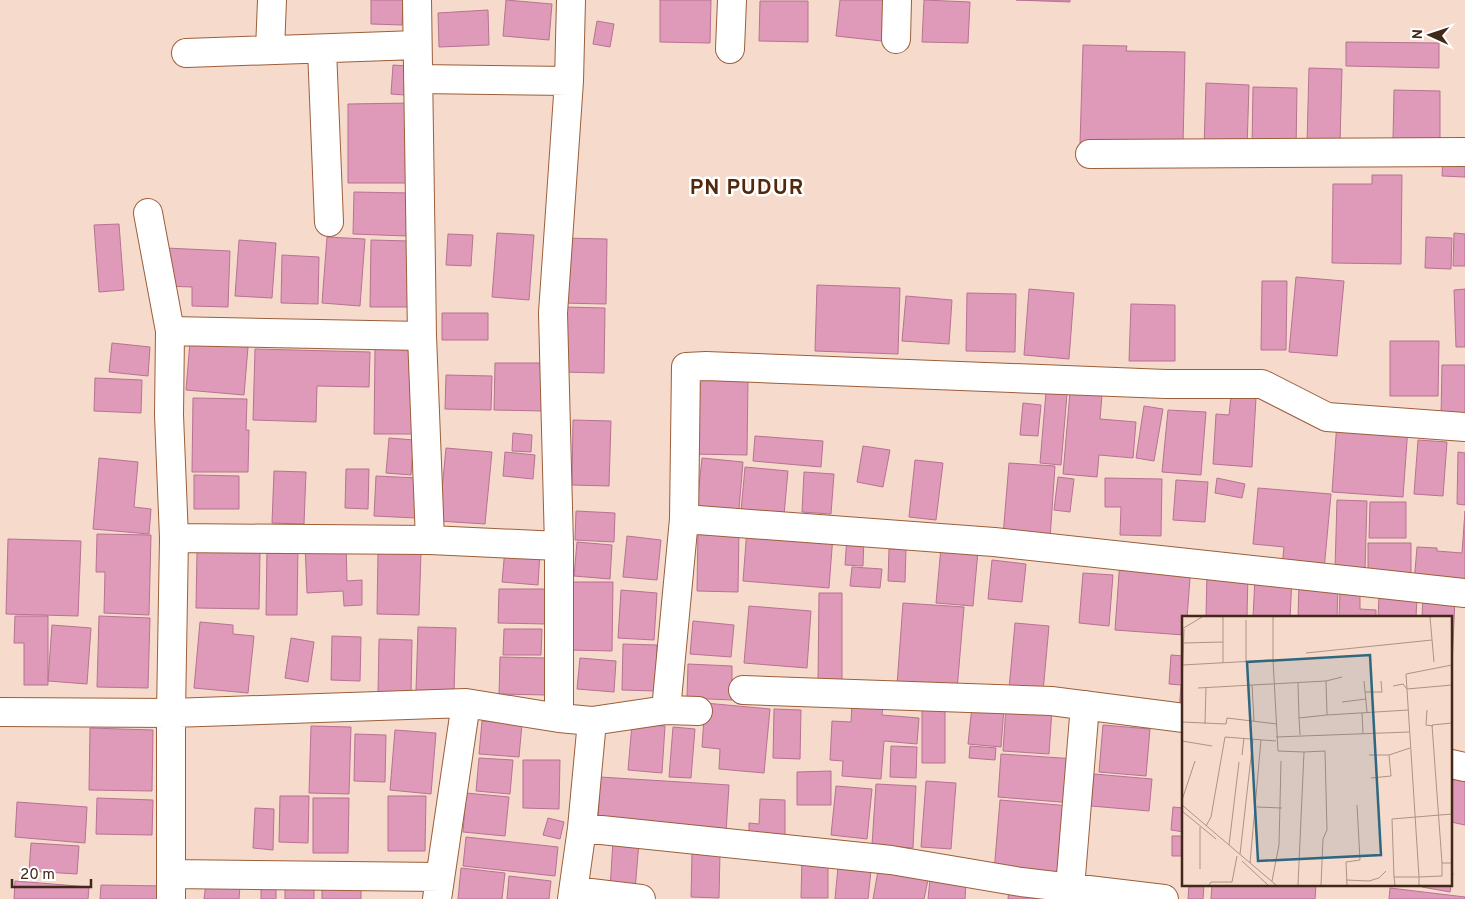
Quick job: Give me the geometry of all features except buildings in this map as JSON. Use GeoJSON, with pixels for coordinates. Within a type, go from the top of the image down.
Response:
{"type":"FeatureCollection","features":[{"type":"Feature","properties":{"kind":"street"},"geometry":{"type":"LineString","coordinates":[[270,50],[272,0]]}},
{"type":"Feature","properties":{"kind":"street"},"geometry":{"type":"LineString","coordinates":[[416,0],[422,336],[430,540]]}},
{"type":"Feature","properties":{"kind":"street"},"geometry":{"type":"LineString","coordinates":[[559,718],[559,546],[553,313],[570,81],[571,0]]}},
{"type":"Feature","properties":{"kind":"street"},"geometry":{"type":"LineString","coordinates":[[730,49],[732,0]]}},
{"type":"Feature","properties":{"kind":"street"},"geometry":{"type":"LineString","coordinates":[[896,39],[897,0]]}},
{"type":"Feature","properties":{"kind":"street"},"geometry":{"type":"LineString","coordinates":[[186,53],[417,45]]}},
{"type":"Feature","properties":{"kind":"street"},"geometry":{"type":"LineString","coordinates":[[322,48],[329,222]]}},
{"type":"Feature","properties":{"kind":"street"},"geometry":{"type":"LineString","coordinates":[[418,79],[570,81]]}},
{"type":"Feature","properties":{"kind":"street"},"geometry":{"type":"LineString","coordinates":[[1090,154],[1465,152]]}},
{"type":"Feature","properties":{"kind":"street"},"geometry":{"type":"LineString","coordinates":[[148,212],[170,331],[169,415],[174,538],[171,886],[438,888],[466,704]]}},
{"type":"Feature","properties":{"kind":"street"},"geometry":{"type":"LineString","coordinates":[[170,331],[422,336]]}},
{"type":"Feature","properties":{"kind":"street"},"geometry":{"type":"LineString","coordinates":[[666,710],[684,519],[686,367],[706,366],[1166,384],[1262,384],[1327,417],[1465,427]]}},
{"type":"Feature","properties":{"kind":"street"},"geometry":{"type":"LineString","coordinates":[[684,519],[994,542],[1465,594]]}},
{"type":"Feature","properties":{"kind":"street"},"geometry":{"type":"LineString","coordinates":[[174,538],[430,540],[559,546]]}},
{"type":"Feature","properties":{"kind":"street"},"geometry":{"type":"LineString","coordinates":[[742,690],[1051,701],[1182,718]]}},
{"type":"Feature","properties":{"kind":"street"},"geometry":{"type":"LineString","coordinates":[[0,712],[171,714],[466,704],[592,721],[666,710],[698,711]]}},
{"type":"Feature","properties":{"kind":"street"},"geometry":{"type":"LineString","coordinates":[[1070,888],[1085,705]]}},
{"type":"Feature","properties":{"kind":"street"},"geometry":{"type":"LineString","coordinates":[[592,721],[582,828],[573,895],[641,899]]}},
{"type":"Feature","properties":{"kind":"street"},"geometry":{"type":"LineString","coordinates":[[1452,764],[1465,767]]}},
{"type":"Feature","properties":{"kind":"street"},"geometry":{"type":"LineString","coordinates":[[582,828],[891,860],[1021,882],[1164,899]]}},
{"type":"Feature","properties":{"kind":"district","name":"PN PUDUR"},"geometry":{"type":"Point","coordinates":[747,188]}}]}
